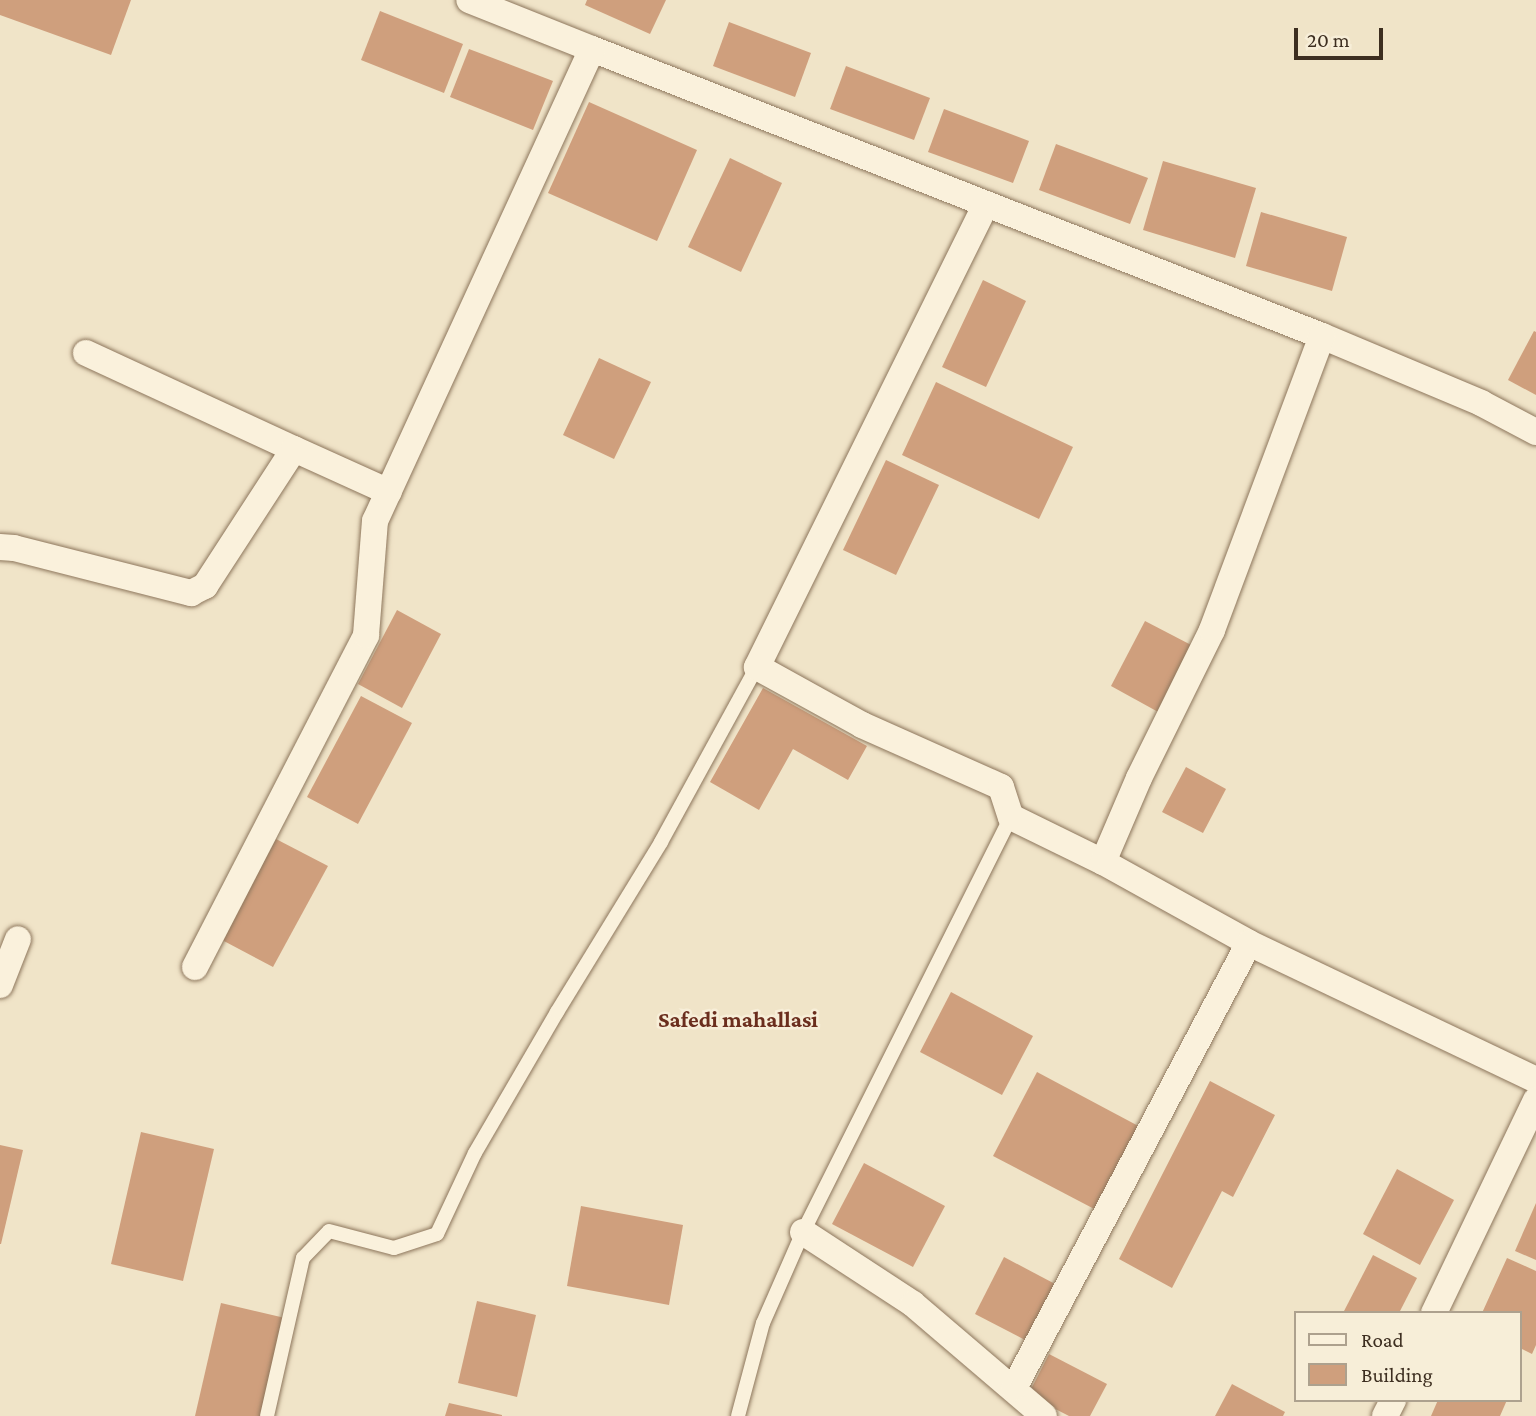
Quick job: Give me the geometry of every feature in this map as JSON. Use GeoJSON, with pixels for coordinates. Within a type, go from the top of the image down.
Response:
{"type":"FeatureCollection","features":[{"type":"Feature","properties":{"kind":"street"},"geometry":{"type":"LineString","coordinates":[[469,0],[1322,336],[1481,404],[1536,432]]}},
{"type":"Feature","properties":{"kind":"street"},"geometry":{"type":"LineString","coordinates":[[195,967],[366,635],[375,520],[593,48]]}},
{"type":"Feature","properties":{"kind":"street"},"geometry":{"type":"LineString","coordinates":[[986,204],[757,667],[862,724],[1001,786],[1011,817],[1103,862],[1249,943],[1536,1080]]}},
{"type":"Feature","properties":{"kind":"street"},"geometry":{"type":"LineString","coordinates":[[1103,862],[1139,778],[1212,630],[1322,336]]}},
{"type":"Feature","properties":{"kind":"street"},"geometry":{"type":"LineString","coordinates":[[86,354],[389,492]]}},
{"type":"Feature","properties":{"kind":"street"},"geometry":{"type":"LineString","coordinates":[[0,547],[191,593],[205,586],[294,449]]}},
{"type":"Feature","properties":{"kind":"street"},"geometry":{"type":"LineString","coordinates":[[0,985],[18,939]]}},
{"type":"Feature","properties":{"kind":"street"},"geometry":{"type":"LineString","coordinates":[[1014,1388],[1249,943]]}},
{"type":"Feature","properties":{"kind":"street"},"geometry":{"type":"LineString","coordinates":[[1435,1311],[1536,1100]]}},
{"type":"Feature","properties":{"kind":"street"},"geometry":{"type":"LineString","coordinates":[[803,1232],[913,1304],[1044,1416]]}},
{"type":"Feature","properties":{"kind":"lane"},"geometry":{"type":"LineString","coordinates":[[267,1416],[303,1258],[329,1231],[394,1248],[437,1234],[475,1153],[557,1012],[662,842],[757,667]]}},
{"type":"Feature","properties":{"kind":"lane"},"geometry":{"type":"LineString","coordinates":[[738,1416],[763,1323],[803,1232],[1011,817]]}},
{"type":"Feature","properties":{"kind":"building"},"geometry":{"type":"Polygon","coordinates":[[[0,0],[131,0],[111,55],[0,15],[0,0]]]}},
{"type":"Feature","properties":{"kind":"building"},"geometry":{"type":"Polygon","coordinates":[[[587,0],[666,0],[650,34],[585,5],[587,0]]]}},
{"type":"Feature","properties":{"kind":"building"},"geometry":{"type":"Polygon","coordinates":[[[380,11],[463,44],[444,93],[361,60],[380,11]]]}},
{"type":"Feature","properties":{"kind":"building"},"geometry":{"type":"Polygon","coordinates":[[[729,22],[811,53],[795,97],[713,66],[729,22]]]}},
{"type":"Feature","properties":{"kind":"building"},"geometry":{"type":"Polygon","coordinates":[[[469,49],[553,81],[533,130],[450,97],[469,49]]]}},
{"type":"Feature","properties":{"kind":"building"},"geometry":{"type":"Polygon","coordinates":[[[846,66],[930,98],[914,140],[830,109],[846,66]]]}},
{"type":"Feature","properties":{"kind":"building"},"geometry":{"type":"Polygon","coordinates":[[[589,102],[697,150],[657,241],[548,193],[589,102]]]}},
{"type":"Feature","properties":{"kind":"building"},"geometry":{"type":"Polygon","coordinates":[[[944,109],[1029,141],[1013,183],[928,152],[944,109]]]}},
{"type":"Feature","properties":{"kind":"building"},"geometry":{"type":"Polygon","coordinates":[[[1056,144],[1148,178],[1130,224],[1039,190],[1056,144]]]}},
{"type":"Feature","properties":{"kind":"building"},"geometry":{"type":"Polygon","coordinates":[[[730,158],[782,183],[741,272],[688,247],[730,158]]]}},
{"type":"Feature","properties":{"kind":"building"},"geometry":{"type":"Polygon","coordinates":[[[1163,161],[1256,188],[1235,258],[1143,230],[1163,161]]]}},
{"type":"Feature","properties":{"kind":"building"},"geometry":{"type":"Polygon","coordinates":[[[1261,212],[1347,237],[1332,291],[1246,266],[1261,212]]]}},
{"type":"Feature","properties":{"kind":"building"},"geometry":{"type":"Polygon","coordinates":[[[983,280],[1026,301],[986,387],[942,367],[983,280]]]}},
{"type":"Feature","properties":{"kind":"building"},"geometry":{"type":"Polygon","coordinates":[[[1534,331],[1536,332],[1536,395],[1508,380],[1534,331]]]}},
{"type":"Feature","properties":{"kind":"building"},"geometry":{"type":"Polygon","coordinates":[[[599,358],[651,382],[614,459],[563,435],[599,358]]]}},
{"type":"Feature","properties":{"kind":"building"},"geometry":{"type":"Polygon","coordinates":[[[936,382],[1073,447],[1039,519],[902,455],[936,382]]]}},
{"type":"Feature","properties":{"kind":"building"},"geometry":{"type":"Polygon","coordinates":[[[886,460],[939,485],[896,575],[843,550],[886,460]]]}},
{"type":"Feature","properties":{"kind":"building"},"geometry":{"type":"Polygon","coordinates":[[[397,610],[441,634],[402,708],[358,684],[397,610]]]}},
{"type":"Feature","properties":{"kind":"building"},"geometry":{"type":"Polygon","coordinates":[[[1145,621],[1195,647],[1160,713],[1111,686],[1145,621]]]}},
{"type":"Feature","properties":{"kind":"building"},"geometry":{"type":"Polygon","coordinates":[[[763,688],[867,746],[848,780],[793,749],[759,810],[710,782],[763,688]]]}},
{"type":"Feature","properties":{"kind":"building"},"geometry":{"type":"Polygon","coordinates":[[[361,696],[412,723],[358,824],[307,797],[361,696]]]}},
{"type":"Feature","properties":{"kind":"building"},"geometry":{"type":"Polygon","coordinates":[[[1186,767],[1226,789],[1203,833],[1162,812],[1186,767]]]}},
{"type":"Feature","properties":{"kind":"building"},"geometry":{"type":"Polygon","coordinates":[[[276,839],[328,866],[273,967],[222,940],[276,839]]]}},
{"type":"Feature","properties":{"kind":"building"},"geometry":{"type":"Polygon","coordinates":[[[951,992],[1033,1036],[1002,1095],[920,1052],[951,992]]]}},
{"type":"Feature","properties":{"kind":"building"},"geometry":{"type":"Polygon","coordinates":[[[1037,1072],[1144,1129],[1100,1212],[993,1156],[1037,1072]]]}},
{"type":"Feature","properties":{"kind":"building"},"geometry":{"type":"Polygon","coordinates":[[[1210,1081],[1275,1115],[1233,1197],[1222,1191],[1172,1288],[1119,1259],[1210,1081]]]}},
{"type":"Feature","properties":{"kind":"building"},"geometry":{"type":"Polygon","coordinates":[[[141,1132],[214,1149],[183,1281],[111,1264],[141,1132]]]}},
{"type":"Feature","properties":{"kind":"building"},"geometry":{"type":"Polygon","coordinates":[[[0,1145],[23,1150],[1,1244],[0,1244],[0,1145]]]}},
{"type":"Feature","properties":{"kind":"building"},"geometry":{"type":"Polygon","coordinates":[[[864,1163],[945,1206],[913,1267],[832,1224],[864,1163]]]}},
{"type":"Feature","properties":{"kind":"building"},"geometry":{"type":"Polygon","coordinates":[[[1397,1169],[1454,1200],[1420,1265],[1363,1234],[1397,1169]]]}},
{"type":"Feature","properties":{"kind":"building"},"geometry":{"type":"Polygon","coordinates":[[[1536,1203],[1536,1260],[1515,1251],[1536,1203]]]}},
{"type":"Feature","properties":{"kind":"building"},"geometry":{"type":"Polygon","coordinates":[[[581,1206],[683,1225],[669,1305],[567,1286],[581,1206]]]}},
{"type":"Feature","properties":{"kind":"building"},"geometry":{"type":"Polygon","coordinates":[[[1373,1255],[1417,1278],[1400,1311],[1344,1311],[1373,1255]]]}},
{"type":"Feature","properties":{"kind":"building"},"geometry":{"type":"Polygon","coordinates":[[[1004,1257],[1057,1285],[1027,1341],[975,1314],[1004,1257]]]}},
{"type":"Feature","properties":{"kind":"building"},"geometry":{"type":"Polygon","coordinates":[[[1507,1258],[1536,1271],[1536,1345],[1532,1354],[1522,1349],[1522,1311],[1483,1311],[1507,1258]]]}},
{"type":"Feature","properties":{"kind":"building"},"geometry":{"type":"Polygon","coordinates":[[[477,1301],[536,1315],[517,1397],[458,1383],[477,1301]]]}},
{"type":"Feature","properties":{"kind":"building"},"geometry":{"type":"Polygon","coordinates":[[[221,1303],[285,1318],[262,1416],[195,1416],[221,1303]]]}},
{"type":"Feature","properties":{"kind":"building"},"geometry":{"type":"Polygon","coordinates":[[[1049,1354],[1107,1384],[1090,1416],[1069,1416],[1028,1395],[1049,1354]]]}},
{"type":"Feature","properties":{"kind":"building"},"geometry":{"type":"Polygon","coordinates":[[[1232,1384],[1285,1412],[1283,1416],[1215,1416],[1232,1384]]]}},
{"type":"Feature","properties":{"kind":"building"},"geometry":{"type":"Polygon","coordinates":[[[1437,1402],[1506,1402],[1500,1416],[1431,1416],[1437,1402]]]}},
{"type":"Feature","properties":{"kind":"building"},"geometry":{"type":"Polygon","coordinates":[[[449,1403],[502,1415],[502,1416],[445,1416],[449,1403]]]}},
{"type":"Feature","properties":{"kind":"district","name":"Safedi mahallasi"},"geometry":{"type":"Point","coordinates":[738,1019]}}]}
